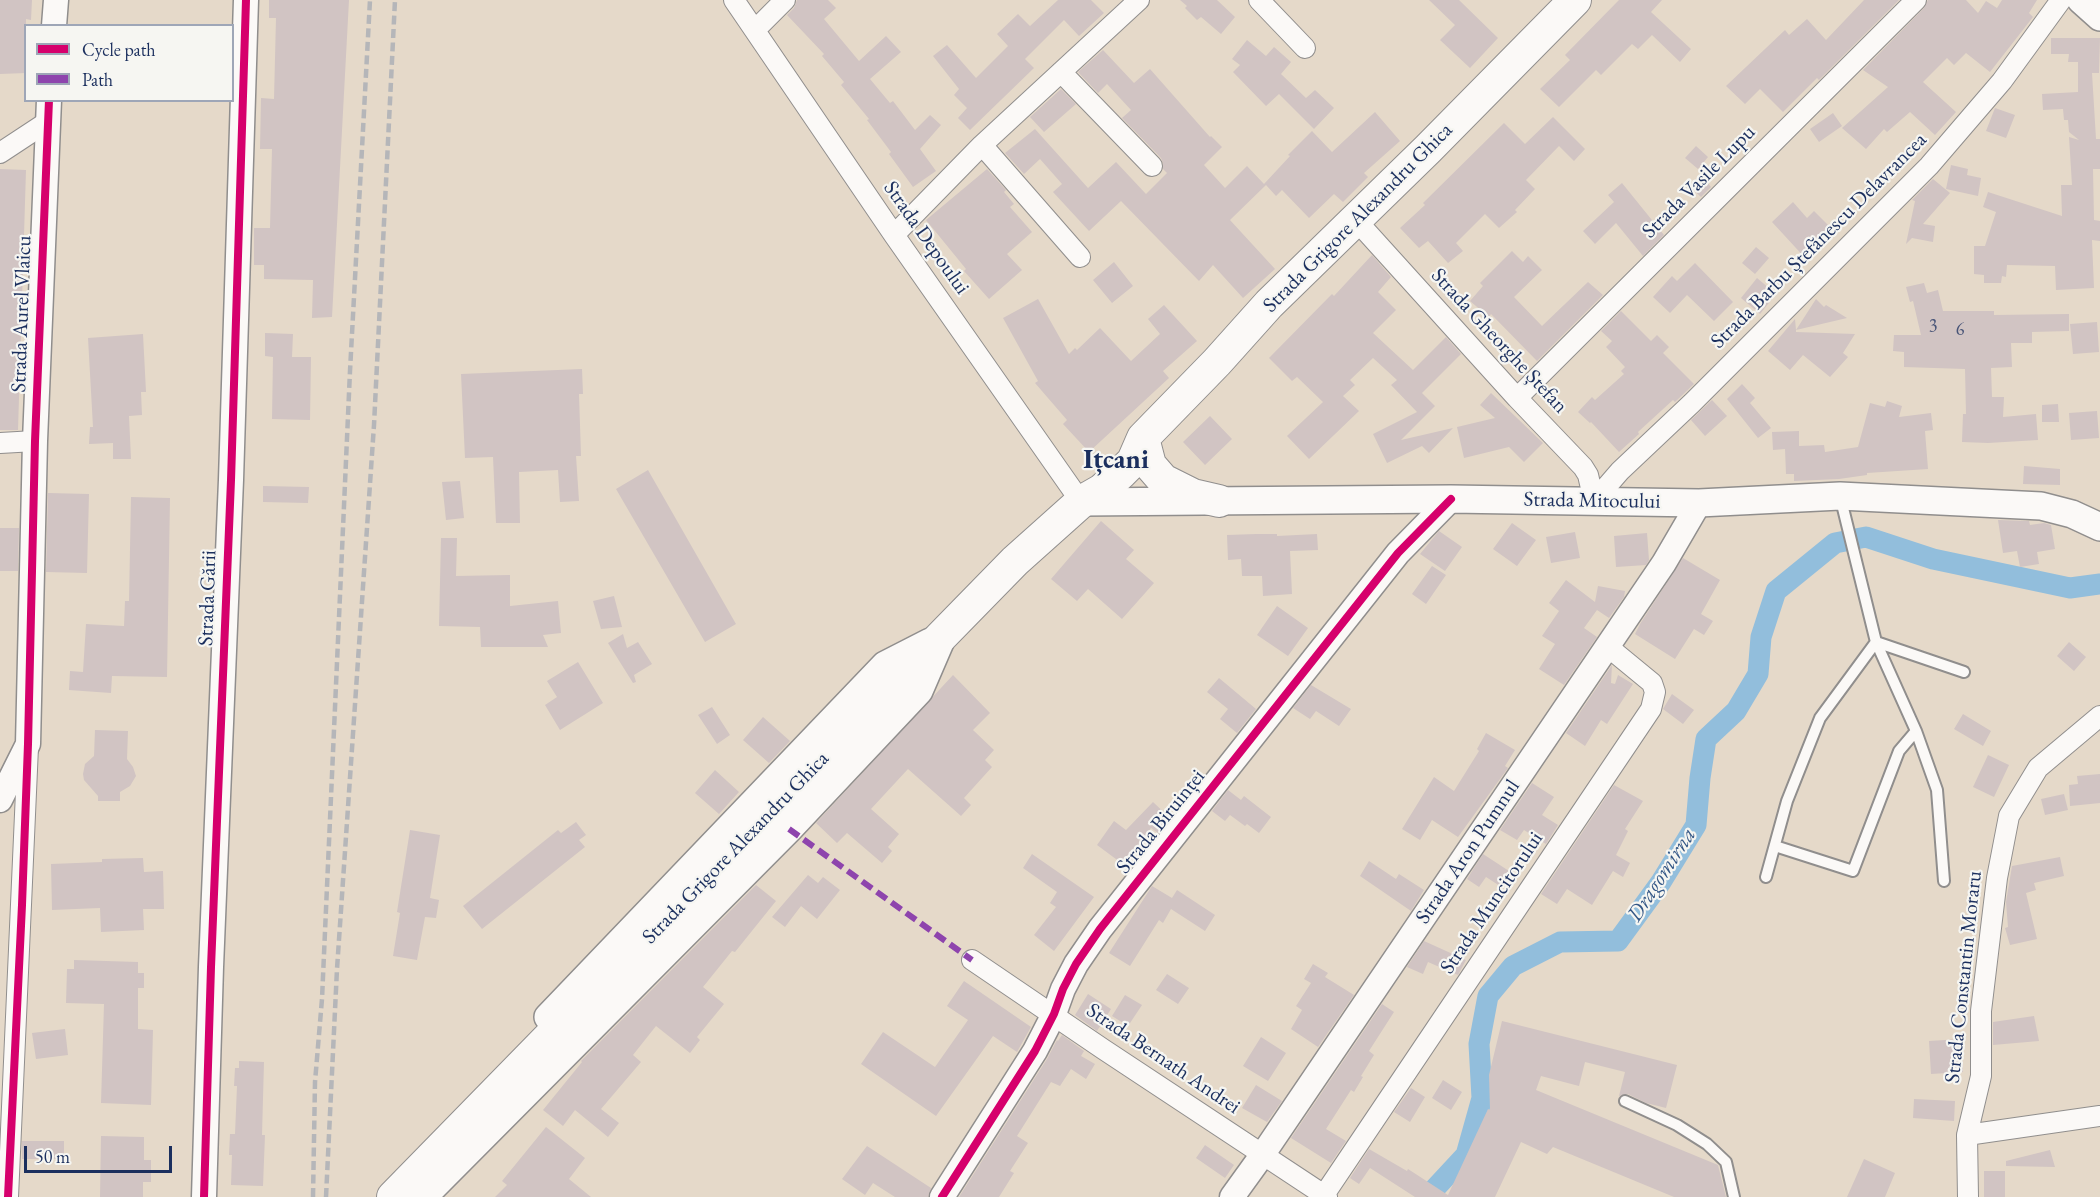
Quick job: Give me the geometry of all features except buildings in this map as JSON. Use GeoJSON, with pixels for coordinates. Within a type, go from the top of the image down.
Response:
{"type":"FeatureCollection","features":[{"type":"Feature","properties":{"kind":"main road","name":"Strada Grigore Alexandru Ghica"},"geometry":{"type":"LineString","coordinates":[[393,1197],[1015,561],[1081,502],[1090,480],[1124,447],[1143,438],[1217,362],[1269,304],[1428,149],[1575,0]]}},
{"type":"Feature","properties":{"kind":"main road"},"geometry":{"type":"LineString","coordinates":[[2081,0],[2100,17]]}},
{"type":"Feature","properties":{"kind":"main road"},"geometry":{"type":"LineString","coordinates":[[1143,438],[1150,465],[1163,480],[1193,495],[1219,501]]}},
{"type":"Feature","properties":{"kind":"main road","name":"Strada Mitocului"},"geometry":{"type":"LineString","coordinates":[[1081,502],[1451,499],[1699,503],[1840,496],[2041,506],[2072,513],[2100,527]]}},
{"type":"Feature","properties":{"kind":"main road"},"geometry":{"type":"LineString","coordinates":[[2072,513],[2100,509]]}},
{"type":"Feature","properties":{"kind":"main road"},"geometry":{"type":"LineString","coordinates":[[379,1197],[630,930],[885,665],[944,635]]}},
{"type":"Feature","properties":{"kind":"main road"},"geometry":{"type":"LineString","coordinates":[[423,1197],[789,829],[919,691],[944,635]]}},
{"type":"Feature","properties":{"kind":"street"},"geometry":{"type":"LineString","coordinates":[[54,24],[56,0]]}},
{"type":"Feature","properties":{"kind":"street","name":"Strada Gării"},"geometry":{"type":"LineString","coordinates":[[204,1197],[231,480],[246,0]]}},
{"type":"Feature","properties":{"kind":"street","name":"Strada Depoului"},"geometry":{"type":"LineString","coordinates":[[734,0],[894,235],[1081,502]]}},
{"type":"Feature","properties":{"kind":"street"},"geometry":{"type":"LineString","coordinates":[[754,30],[785,0]]}},
{"type":"Feature","properties":{"kind":"street"},"geometry":{"type":"LineString","coordinates":[[894,235],[982,145],[1139,0]]}},
{"type":"Feature","properties":{"kind":"street"},"geometry":{"type":"LineString","coordinates":[[1259,0],[1305,48]]}},
{"type":"Feature","properties":{"kind":"street","name":"Strada Vasile Lupu"},"geometry":{"type":"LineString","coordinates":[[1517,398],[1916,0]]}},
{"type":"Feature","properties":{"kind":"street","name":"Strada Barbu Ștefănescu Delavrancea"},"geometry":{"type":"LineString","coordinates":[[1594,501],[1620,471],[1692,403],[1929,166],[2001,81],[2061,0]]}},
{"type":"Feature","properties":{"kind":"street"},"geometry":{"type":"LineString","coordinates":[[1060,72],[1152,166]]}},
{"type":"Feature","properties":{"kind":"street"},"geometry":{"type":"LineString","coordinates":[[0,153],[48,111]]}},
{"type":"Feature","properties":{"kind":"street","name":"Strada Aurel Vlaicu"},"geometry":{"type":"LineString","coordinates":[[0,800],[28,744],[35,441],[48,111]]}},
{"type":"Feature","properties":{"kind":"street"},"geometry":{"type":"LineString","coordinates":[[982,145],[1080,257]]}},
{"type":"Feature","properties":{"kind":"street","name":"Strada Gheorghe Ștefan"},"geometry":{"type":"LineString","coordinates":[[1355,219],[1517,398],[1583,466],[1588,475],[1594,501]]}},
{"type":"Feature","properties":{"kind":"street"},"geometry":{"type":"LineString","coordinates":[[0,443],[35,441]]}},
{"type":"Feature","properties":{"kind":"street","name":"Strada Biruinței"},"geometry":{"type":"LineString","coordinates":[[942,1197],[1035,1051],[1076,964],[1113,912],[1398,553],[1451,499]]}},
{"type":"Feature","properties":{"kind":"street","name":"Strada Aron Pumnul"},"geometry":{"type":"LineString","coordinates":[[1232,1197],[1664,562],[1699,503]]}},
{"type":"Feature","properties":{"kind":"street","name":"Strada Muncitorului"},"geometry":{"type":"LineString","coordinates":[[1325,1196],[1651,710],[1655,692],[1652,683],[1607,646]]}},
{"type":"Feature","properties":{"kind":"street","name":"Strada Constantin Moraru"},"geometry":{"type":"LineString","coordinates":[[1968,1197],[1967,1135],[1981,1076],[1981,1011],[1998,878],[2009,816],[2038,768],[2100,716]]}},
{"type":"Feature","properties":{"kind":"street"},"geometry":{"type":"LineString","coordinates":[[8,1197],[28,744]]}},
{"type":"Feature","properties":{"kind":"street","name":"Strada Bernath Andrei"},"geometry":{"type":"LineString","coordinates":[[972,960],[1325,1196]]}},
{"type":"Feature","properties":{"kind":"street"},"geometry":{"type":"LineString","coordinates":[[1967,1135],[2100,1116]]}},
{"type":"Feature","properties":{"kind":"lane"},"geometry":{"type":"LineString","coordinates":[[1840,496],[1876,642],[1916,731],[1937,790],[1944,881]]}},
{"type":"Feature","properties":{"kind":"lane"},"geometry":{"type":"LineString","coordinates":[[1876,642],[1964,672]]}},
{"type":"Feature","properties":{"kind":"lane"},"geometry":{"type":"LineString","coordinates":[[1766,877],[1787,801],[1820,718],[1876,642]]}},
{"type":"Feature","properties":{"kind":"lane"},"geometry":{"type":"LineString","coordinates":[[1775,846],[1853,870],[1899,751],[1916,731]]}},
{"type":"Feature","properties":{"kind":"lane"},"geometry":{"type":"LineString","coordinates":[[1625,1101],[1677,1125],[1707,1144],[1726,1162],[1734,1197]]}},
{"type":"Feature","properties":{"kind":"waterway","name":"Dragomirna"},"geometry":{"type":"LineString","coordinates":[[1427,1197],[1466,1155],[1482,1098],[1479,1044],[1488,996],[1513,966],[1560,942],[1618,941],[1661,882],[1696,825],[1706,739],[1736,711],[1758,674],[1761,637],[1776,591],[1835,543],[1866,537],[1933,559],[2070,588],[2100,584]]}},
{"type":"Feature","properties":{"kind":"railway"},"geometry":{"type":"LineString","coordinates":[[313,1197],[315,1082],[322,999],[350,371],[370,0]]}},
{"type":"Feature","properties":{"kind":"railway"},"geometry":{"type":"LineString","coordinates":[[326,1197],[337,969],[374,425],[395,0]]}},
{"type":"Feature","properties":{"kind":"marked path"},"geometry":{"type":"LineString","coordinates":[[789,829],[972,960]]}},
{"type":"Feature","properties":{"kind":"cycle path"},"geometry":{"type":"LineString","coordinates":[[204,1197],[231,480],[246,0]]}},
{"type":"Feature","properties":{"kind":"cycle path"},"geometry":{"type":"LineString","coordinates":[[8,1197],[22,905],[35,441],[49,102]]}},
{"type":"Feature","properties":{"kind":"cycle path"},"geometry":{"type":"LineString","coordinates":[[942,1197],[1035,1051],[1076,964],[1100,929],[1398,553],[1451,499]]}},
{"type":"Feature","properties":{"kind":"district","name":"Ițcani"},"geometry":{"type":"Point","coordinates":[1116,461]}}]}
